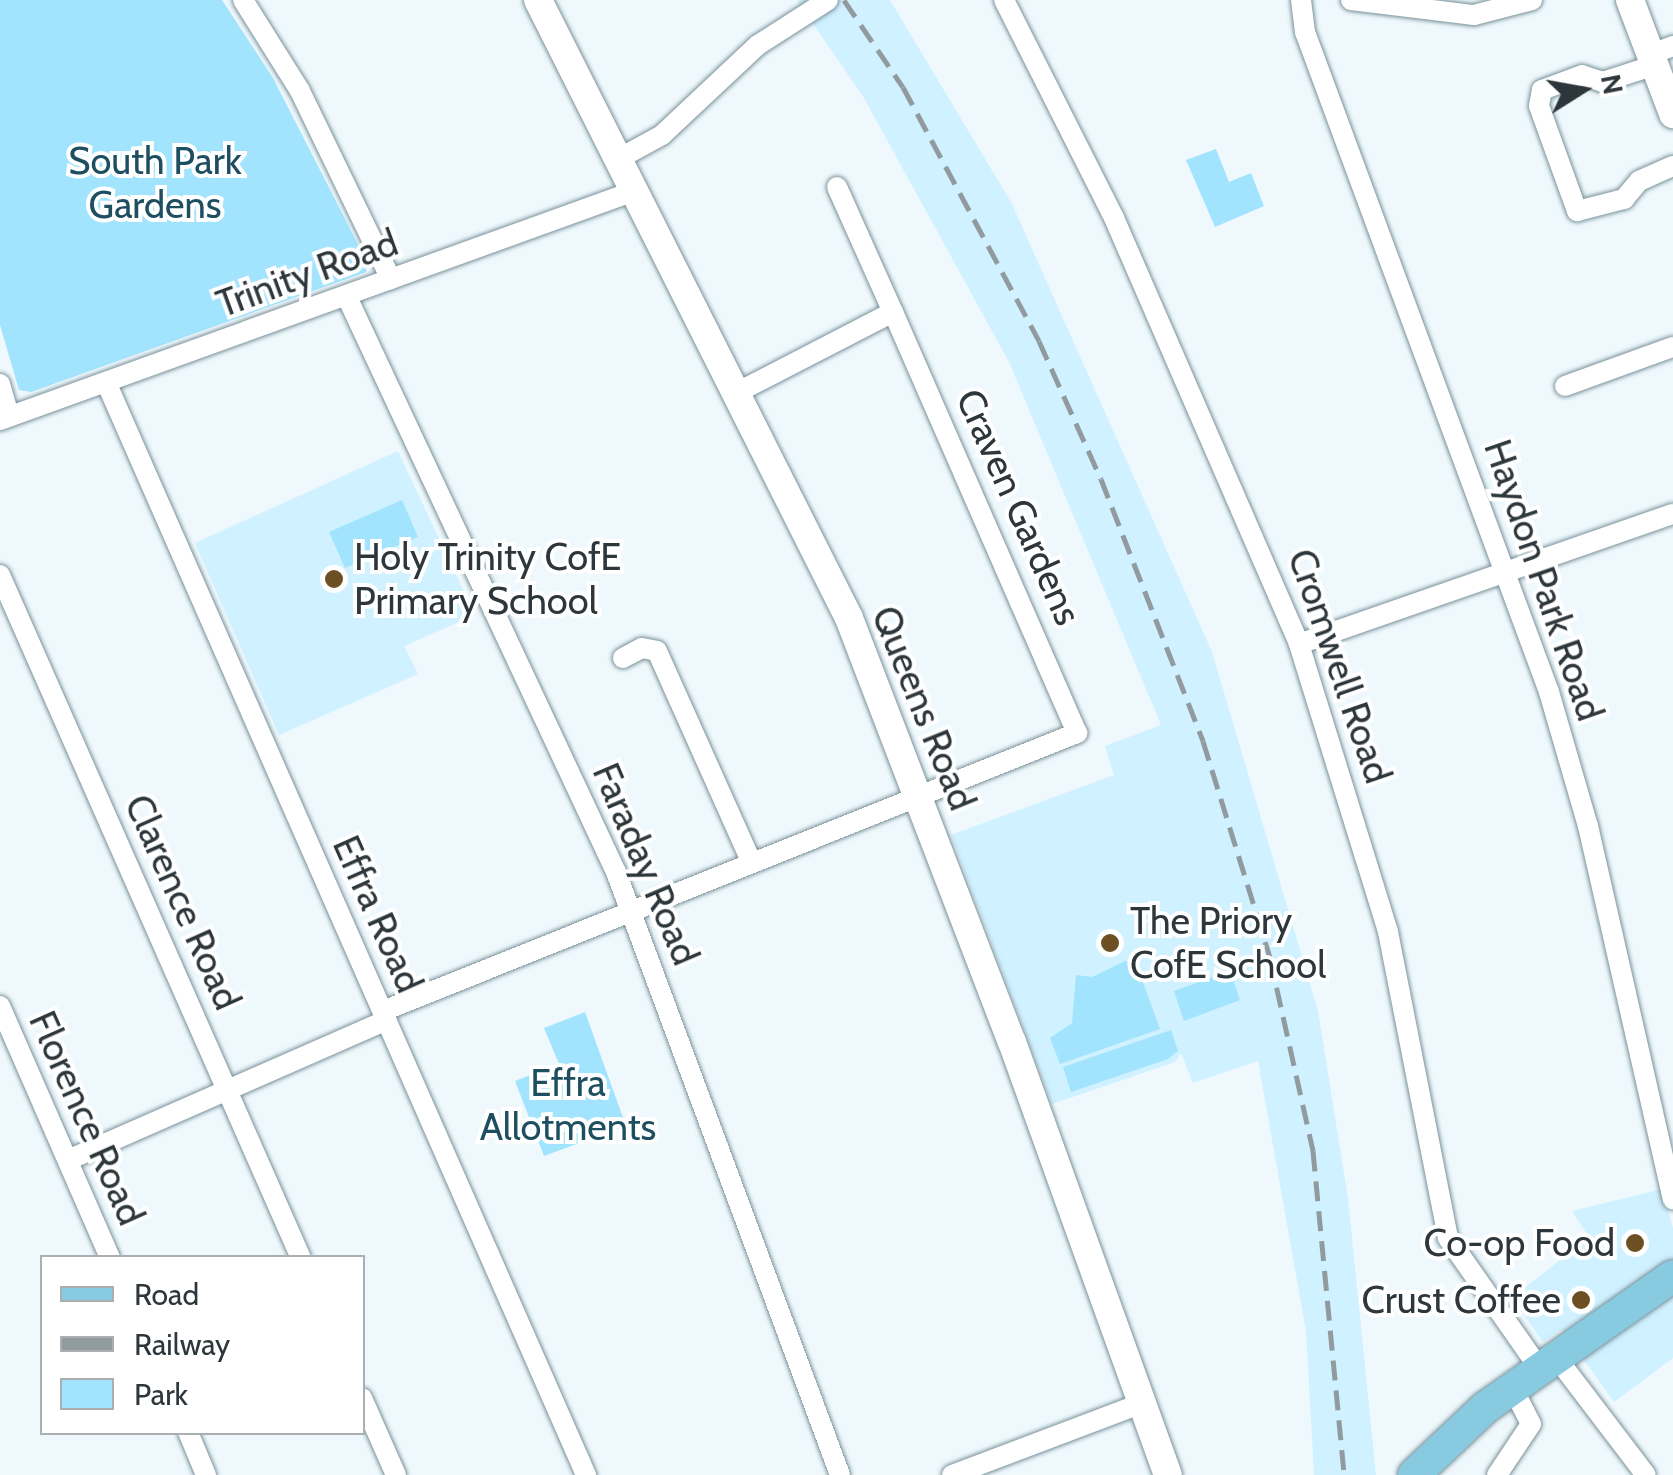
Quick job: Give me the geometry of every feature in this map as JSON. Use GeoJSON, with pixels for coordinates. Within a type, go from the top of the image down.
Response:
{"type":"FeatureCollection","features":[{"type":"Feature","properties":{"kind":"main road"},"geometry":{"type":"LineString","coordinates":[[1414,1475],[1515,1393],[1673,1276]]}},
{"type":"Feature","properties":{"kind":"main road"},"geometry":{"type":"LineString","coordinates":[[1437,1475],[1476,1427]]}},
{"type":"Feature","properties":{"kind":"street"},"geometry":{"type":"LineString","coordinates":[[243,0],[300,91],[391,280]]}},
{"type":"Feature","properties":{"kind":"street","name":"Queens Road"},"geometry":{"type":"LineString","coordinates":[[538,0],[740,390],[849,618],[920,794],[1168,1475]]}},
{"type":"Feature","properties":{"kind":"street"},"geometry":{"type":"LineString","coordinates":[[620,158],[662,135],[722,76],[828,0]]}},
{"type":"Feature","properties":{"kind":"street","name":"Cromwell Road"},"geometry":{"type":"LineString","coordinates":[[1004,0],[1114,218],[1300,644],[1388,932],[1448,1238],[1551,1366],[1646,1475]]}},
{"type":"Feature","properties":{"kind":"street","name":"Haydon Park Road"},"geometry":{"type":"LineString","coordinates":[[1301,0],[1305,32],[1509,571],[1588,826],[1673,1199]]}},
{"type":"Feature","properties":{"kind":"street"},"geometry":{"type":"LineString","coordinates":[[1351,0],[1474,15],[1532,0]]}},
{"type":"Feature","properties":{"kind":"street"},"geometry":{"type":"LineString","coordinates":[[1630,0],[1660,55],[1673,114]]}},
{"type":"Feature","properties":{"kind":"street"},"geometry":{"type":"LineString","coordinates":[[1660,55],[1603,82],[1582,75],[1542,90],[1539,106],[1577,210],[1588,212],[1633,192],[1639,181],[1673,166]]}},
{"type":"Feature","properties":{"kind":"street"},"geometry":{"type":"LineString","coordinates":[[740,390],[894,312],[837,187]]}},
{"type":"Feature","properties":{"kind":"street","name":"Trinity Road"},"geometry":{"type":"LineString","coordinates":[[4,418],[637,190]]}},
{"type":"Feature","properties":{"kind":"street","name":"Faraday Road"},"geometry":{"type":"LineString","coordinates":[[347,297],[632,911],[840,1475]]}},
{"type":"Feature","properties":{"kind":"street","name":"Craven Gardens"},"geometry":{"type":"LineString","coordinates":[[894,312],[1078,727],[1071,739],[920,794]]}},
{"type":"Feature","properties":{"kind":"street"},"geometry":{"type":"LineString","coordinates":[[1565,386],[1673,347]]}},
{"type":"Feature","properties":{"kind":"street","name":"Effra Road"},"geometry":{"type":"LineString","coordinates":[[106,382],[586,1475]]}},
{"type":"Feature","properties":{"kind":"street"},"geometry":{"type":"LineString","coordinates":[[0,384],[4,418]]}},
{"type":"Feature","properties":{"kind":"street"},"geometry":{"type":"LineString","coordinates":[[1300,644],[1673,514]]}},
{"type":"Feature","properties":{"kind":"street","name":"Clarence Road"},"geometry":{"type":"LineString","coordinates":[[0,575],[300,1255]]}},
{"type":"Feature","properties":{"kind":"street"},"geometry":{"type":"LineString","coordinates":[[622,658],[642,648],[657,651],[752,863]]}},
{"type":"Feature","properties":{"kind":"street"},"geometry":{"type":"LineString","coordinates":[[68,1160],[385,1016],[920,794]]}},
{"type":"Feature","properties":{"kind":"street","name":"Florence Road"},"geometry":{"type":"LineString","coordinates":[[0,1006],[109,1255]]}},
{"type":"Feature","properties":{"kind":"street"},"geometry":{"type":"LineString","coordinates":[[1496,1475],[1531,1424],[1515,1393]]}},
{"type":"Feature","properties":{"kind":"street"},"geometry":{"type":"LineString","coordinates":[[952,1475],[1142,1402]]}},
{"type":"Feature","properties":{"kind":"street"},"geometry":{"type":"LineString","coordinates":[[365,1405],[396,1475]]}},
{"type":"Feature","properties":{"kind":"street"},"geometry":{"type":"LineString","coordinates":[[189,1435],[206,1475]]}},
{"type":"Feature","properties":{"kind":"shaded area"},"geometry":{"type":"Polygon","coordinates":[[[797,0],[890,0],[1012,204],[1212,652],[1318,1011],[1348,1198],[1376,1475],[1314,1475],[1306,1331],[1258,1061],[1193,1083],[1181,1053],[1175,1062],[1052,1104],[951,835],[1114,775],[1105,746],[1161,725],[1009,362],[864,98],[797,0]]]}},
{"type":"Feature","properties":{"kind":"shaded area","name":"Holy Trinity CofE Primary School"},"geometry":{"type":"Polygon","coordinates":[[[398,451],[475,615],[404,646],[418,674],[279,735],[195,543],[398,451]]]}},
{"type":"Feature","properties":{"kind":"shaded area"},"geometry":{"type":"Polygon","coordinates":[[[1662,1189],[1673,1228],[1673,1358],[1614,1402],[1562,1329],[1543,1342],[1512,1298],[1589,1237],[1572,1211],[1662,1189]]]}},
{"type":"Feature","properties":{"kind":"green space","name":"South Park Gardens"},"geometry":{"type":"Polygon","coordinates":[[[0,0],[222,0],[273,78],[367,262],[366,272],[31,392],[19,390],[0,325],[0,0]]]}},
{"type":"Feature","properties":{"kind":"green space"},"geometry":{"type":"Polygon","coordinates":[[[1216,149],[1229,182],[1251,173],[1264,206],[1215,227],[1186,160],[1216,149]]]}},
{"type":"Feature","properties":{"kind":"green space"},"geometry":{"type":"Polygon","coordinates":[[[402,500],[418,537],[345,568],[329,532],[402,500]]]}},
{"type":"Feature","properties":{"kind":"green space"},"geometry":{"type":"Polygon","coordinates":[[[1125,961],[1137,966],[1160,1029],[1060,1064],[1050,1038],[1072,1023],[1076,975],[1092,977],[1125,961]]]}},
{"type":"Feature","properties":{"kind":"green space"},"geometry":{"type":"Polygon","coordinates":[[[1230,971],[1240,1000],[1184,1021],[1174,991],[1230,971]]]}},
{"type":"Feature","properties":{"kind":"green space","name":"Effra Allotments"},"geometry":{"type":"Polygon","coordinates":[[[585,1012],[626,1126],[544,1156],[515,1081],[559,1064],[544,1028],[585,1012]]]}},
{"type":"Feature","properties":{"kind":"green space"},"geometry":{"type":"Polygon","coordinates":[[[1171,1030],[1178,1051],[1168,1059],[1071,1092],[1063,1067],[1171,1030]]]}},
{"type":"Feature","properties":{"kind":"railway"},"geometry":{"type":"LineString","coordinates":[[844,0],[903,87],[1039,341],[1101,479],[1203,741],[1270,958],[1313,1151],[1344,1475]]}},
{"type":"Feature","properties":{"kind":"place","name":"Holy Trinity CofE Primary School"},"geometry":{"type":"Point","coordinates":[334,579]}},
{"type":"Feature","properties":{"kind":"place","name":"The Priory CofE School"},"geometry":{"type":"Point","coordinates":[1110,943]}},
{"type":"Feature","properties":{"kind":"place","name":"Co-op Food"},"geometry":{"type":"Point","coordinates":[1635,1243]}},
{"type":"Feature","properties":{"kind":"place","name":"Crust Coffee"},"geometry":{"type":"Point","coordinates":[1581,1300]}}]}
